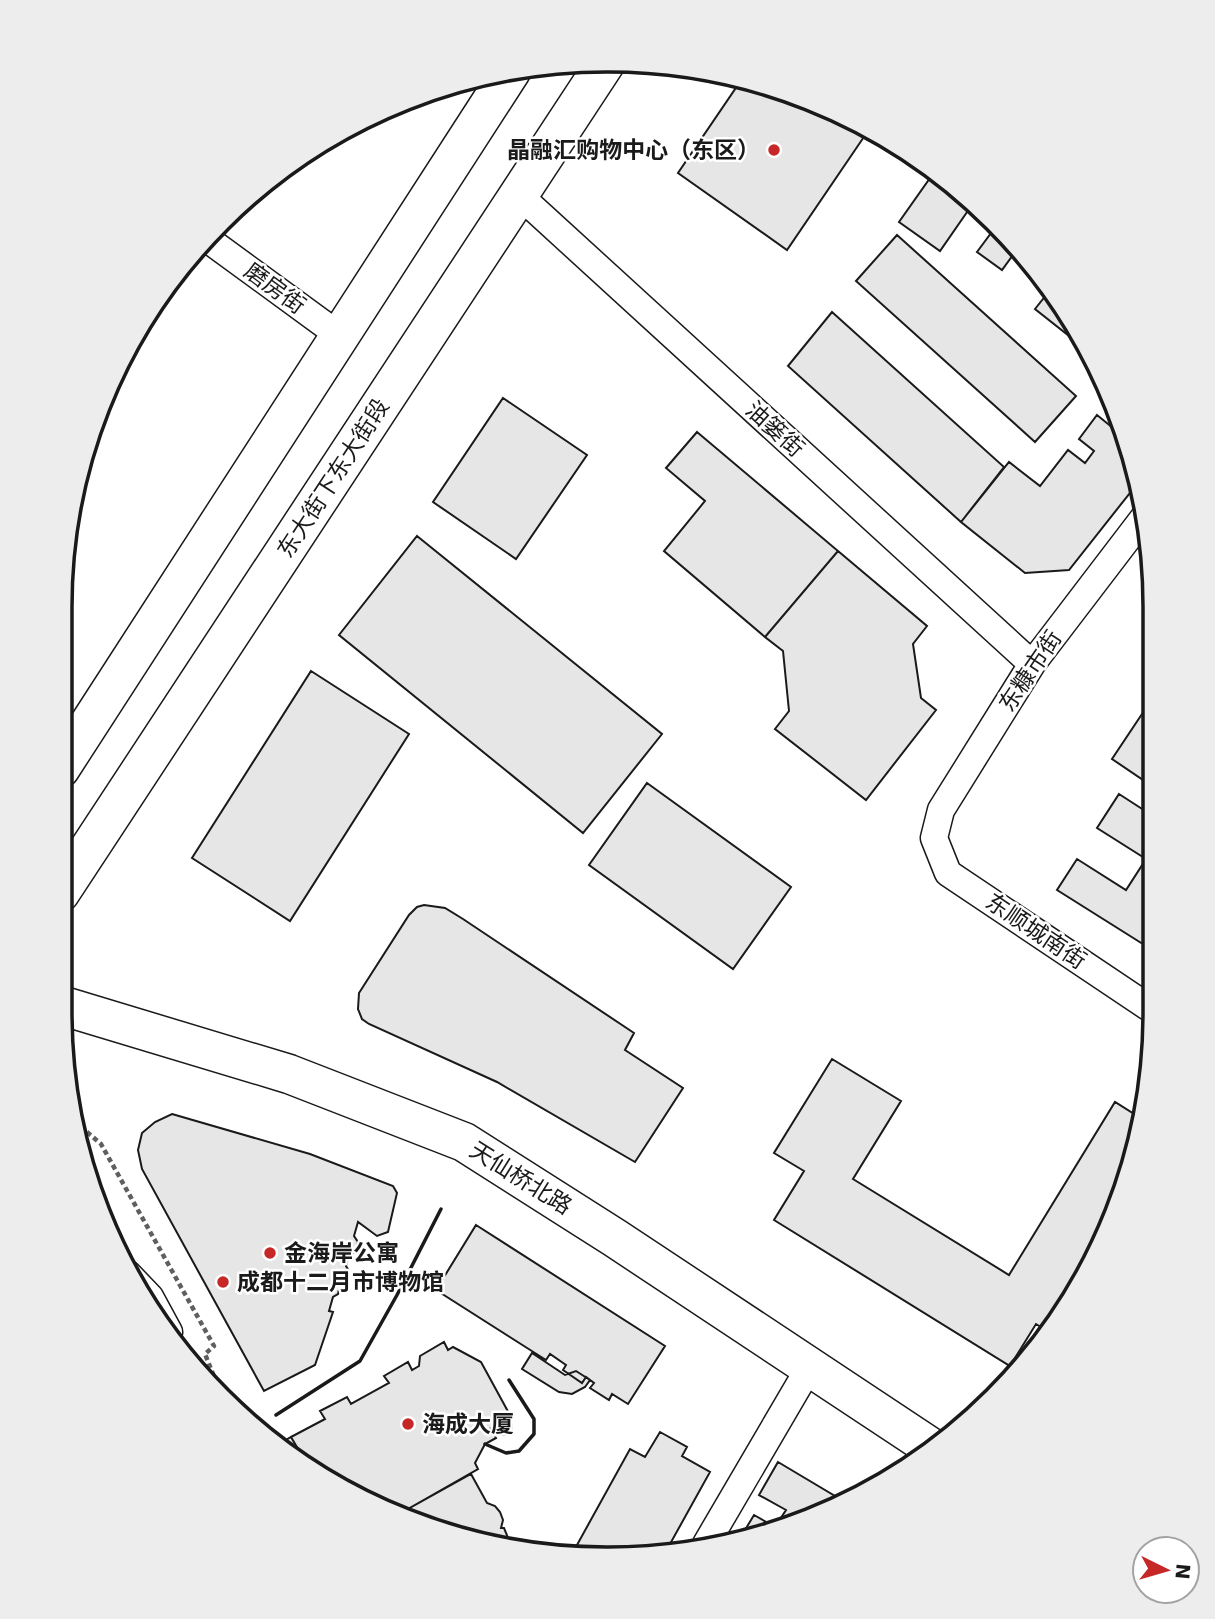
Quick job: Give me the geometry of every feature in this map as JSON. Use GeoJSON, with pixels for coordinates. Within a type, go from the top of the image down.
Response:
{"type":"FeatureCollection","features":[{"type":"Feature","properties":{"kind":"main road","name":"东大街下东大街段"},"geometry":{"type":"LineString","coordinates":[[72,875],[599,72]]}},
{"type":"Feature","properties":{"kind":"main road"},"geometry":{"type":"LineString","coordinates":[[72,744],[504,82]]}},
{"type":"Feature","properties":{"kind":"main road","name":"天仙桥北路"},"geometry":{"type":"LineString","coordinates":[[72,1009],[289,1074],[464,1142],[615,1238],[925,1443]]}},
{"type":"Feature","properties":{"kind":"street","name":"油篓街"},"geometry":{"type":"LineString","coordinates":[[519,195],[1032,664]]}},
{"type":"Feature","properties":{"kind":"street","name":"磨房街"},"geometry":{"type":"LineString","coordinates":[[214,244],[340,336]]}},
{"type":"Feature","properties":{"kind":"street","name":"东糠市街"},"geometry":{"type":"LineString","coordinates":[[934,838],[941,810],[1032,664],[1137,527]]}},
{"type":"Feature","properties":{"kind":"street","name":"东顺城南街"},"geometry":{"type":"LineString","coordinates":[[934,838],[948,873],[1143,1004]]}},
{"type":"Feature","properties":{"kind":"street"},"geometry":{"type":"LineString","coordinates":[[710,1537],[809,1368]]}},
{"type":"Feature","properties":{"kind":"path"},"geometry":{"type":"LineString","coordinates":[[85,1131],[101,1144],[214,1346],[205,1354],[213,1373]]}},
{"type":"Feature","properties":{"kind":"building","name":"晶融汇购物中心（东区）"},"geometry":{"type":"Polygon","coordinates":[[[736,88],[780,100],[863,138],[787,250],[678,173],[736,88]]]}},
{"type":"Feature","properties":{"kind":"building"},"geometry":{"type":"Polygon","coordinates":[[[929,179],[968,211],[940,251],[899,222],[929,179]]]}},
{"type":"Feature","properties":{"kind":"building"},"geometry":{"type":"Polygon","coordinates":[[[991,234],[1012,256],[1002,270],[977,252],[991,234]]]}},
{"type":"Feature","properties":{"kind":"building"},"geometry":{"type":"Polygon","coordinates":[[[897,235],[1076,396],[1035,442],[856,281],[897,235]]]}},
{"type":"Feature","properties":{"kind":"building"},"geometry":{"type":"Polygon","coordinates":[[[1044,297],[1068,335],[1035,309],[1044,297]]]}},
{"type":"Feature","properties":{"kind":"building"},"geometry":{"type":"Polygon","coordinates":[[[832,312],[1004,467],[961,522],[788,366],[832,312]]]}},
{"type":"Feature","properties":{"kind":"building"},"geometry":{"type":"Polygon","coordinates":[[[503,398],[587,455],[516,559],[433,502],[503,398]]]}},
{"type":"Feature","properties":{"kind":"building"},"geometry":{"type":"Polygon","coordinates":[[[1097,415],[1112,427],[1130,492],[1069,570],[1025,573],[961,522],[1009,462],[1040,486],[1068,450],[1085,463],[1094,451],[1079,439],[1097,415]]]}},
{"type":"Feature","properties":{"kind":"building"},"geometry":{"type":"Polygon","coordinates":[[[697,432],[838,551],[765,637],[664,551],[705,501],[666,468],[697,432]]]}},
{"type":"Feature","properties":{"kind":"building"},"geometry":{"type":"Polygon","coordinates":[[[417,536],[662,734],[583,833],[339,635],[417,536]]]}},
{"type":"Feature","properties":{"kind":"building"},"geometry":{"type":"Polygon","coordinates":[[[838,551],[927,626],[913,644],[921,698],[936,710],[866,800],[775,729],[789,711],[783,651],[765,637],[838,551]]]}},
{"type":"Feature","properties":{"kind":"building"},"geometry":{"type":"Polygon","coordinates":[[[311,671],[409,734],[290,921],[192,858],[311,671]]]}},
{"type":"Feature","properties":{"kind":"building"},"geometry":{"type":"Polygon","coordinates":[[[1143,712],[1143,780],[1112,759],[1143,712]]]}},
{"type":"Feature","properties":{"kind":"building"},"geometry":{"type":"Polygon","coordinates":[[[647,783],[791,887],[733,969],[589,865],[647,783]]]}},
{"type":"Feature","properties":{"kind":"building"},"geometry":{"type":"Polygon","coordinates":[[[1119,794],[1143,810],[1143,857],[1097,828],[1119,794]]]}},
{"type":"Feature","properties":{"kind":"building"},"geometry":{"type":"Polygon","coordinates":[[[1077,859],[1126,890],[1143,864],[1143,944],[1057,890],[1077,859]]]}},
{"type":"Feature","properties":{"kind":"building"},"geometry":{"type":"Polygon","coordinates":[[[424,905],[445,908],[634,1033],[625,1050],[683,1088],[635,1162],[497,1082],[362,1019],[358,1009],[359,993],[409,915],[417,907],[424,905]]]}},
{"type":"Feature","properties":{"kind":"building"},"geometry":{"type":"Polygon","coordinates":[[[832,1059],[901,1101],[853,1179],[1009,1275],[1115,1102],[1133,1114],[1115,1184],[1088,1248],[1053,1309],[1041,1327],[1036,1324],[1009,1366],[774,1220],[804,1171],[774,1153],[832,1059]]]}},
{"type":"Feature","properties":{"kind":"building","name":"金海岸公寓"},"geometry":{"type":"Polygon","coordinates":[[[172,1114],[310,1154],[393,1186],[397,1193],[388,1232],[377,1236],[358,1222],[354,1236],[358,1242],[355,1252],[349,1255],[346,1266],[349,1271],[347,1281],[340,1285],[338,1294],[333,1297],[329,1311],[333,1312],[315,1365],[264,1391],[142,1169],[138,1150],[142,1133],[155,1122],[172,1114]]]}},
{"type":"Feature","properties":{"kind":"building"},"geometry":{"type":"Polygon","coordinates":[[[476,1225],[665,1346],[628,1404],[612,1394],[609,1400],[590,1388],[594,1383],[586,1377],[582,1383],[563,1370],[566,1365],[550,1354],[546,1360],[436,1290],[476,1225]]]}},
{"type":"Feature","properties":{"kind":"building","name":"海成大厦"},"geometry":{"type":"Polygon","coordinates":[[[444,1342],[448,1350],[453,1347],[481,1362],[511,1417],[491,1429],[496,1438],[485,1444],[475,1463],[478,1469],[409,1509],[371,1492],[298,1449],[291,1437],[325,1419],[320,1411],[347,1397],[351,1404],[389,1383],[384,1376],[408,1362],[412,1370],[419,1366],[420,1356],[444,1342]]]}},
{"type":"Feature","properties":{"kind":"building"},"geometry":{"type":"Polygon","coordinates":[[[532,1353],[565,1375],[576,1371],[590,1380],[585,1387],[572,1394],[559,1392],[522,1369],[532,1353]]]}},
{"type":"Feature","properties":{"kind":"building"},"geometry":{"type":"Polygon","coordinates":[[[660,1432],[687,1447],[682,1456],[710,1472],[670,1544],[576,1546],[630,1449],[645,1457],[660,1432]]]}},
{"type":"Feature","properties":{"kind":"building"},"geometry":{"type":"Polygon","coordinates":[[[291,1437],[298,1448],[286,1440],[291,1437]]]}},
{"type":"Feature","properties":{"kind":"building"},"geometry":{"type":"Polygon","coordinates":[[[778,1462],[835,1496],[780,1519],[786,1510],[759,1495],[778,1462]]]}},
{"type":"Feature","properties":{"kind":"building"},"geometry":{"type":"Polygon","coordinates":[[[471,1474],[487,1503],[500,1512],[503,1520],[501,1528],[504,1528],[508,1538],[435,1519],[409,1509],[471,1474]]]}},
{"type":"Feature","properties":{"kind":"building"},"geometry":{"type":"Polygon","coordinates":[[[754,1515],[767,1523],[746,1529],[754,1515]]]}},
{"type":"Feature","properties":{"kind":"wall"},"geometry":{"type":"LineString","coordinates":[[276,1415],[360,1361],[441,1209]]}},
{"type":"Feature","properties":{"kind":"wall"},"geometry":{"type":"LineString","coordinates":[[485,1444],[506,1453],[519,1451],[534,1434],[534,1419],[509,1380]]}},
{"type":"Feature","properties":{"kind":"wall"},"geometry":{"type":"LineString","coordinates":[[491,1429],[508,1429],[511,1417]]}},
{"type":"Feature","properties":{"kind":"place","name":"晶融汇购物中心（东区）"},"geometry":{"type":"Point","coordinates":[774,150]}},
{"type":"Feature","properties":{"kind":"place","name":"金海岸公寓"},"geometry":{"type":"Point","coordinates":[270,1253]}},
{"type":"Feature","properties":{"kind":"place","name":"成都十二月市博物馆"},"geometry":{"type":"Point","coordinates":[223,1282]}},
{"type":"Feature","properties":{"kind":"place","name":"海成大厦"},"geometry":{"type":"Point","coordinates":[408,1424]}}]}
